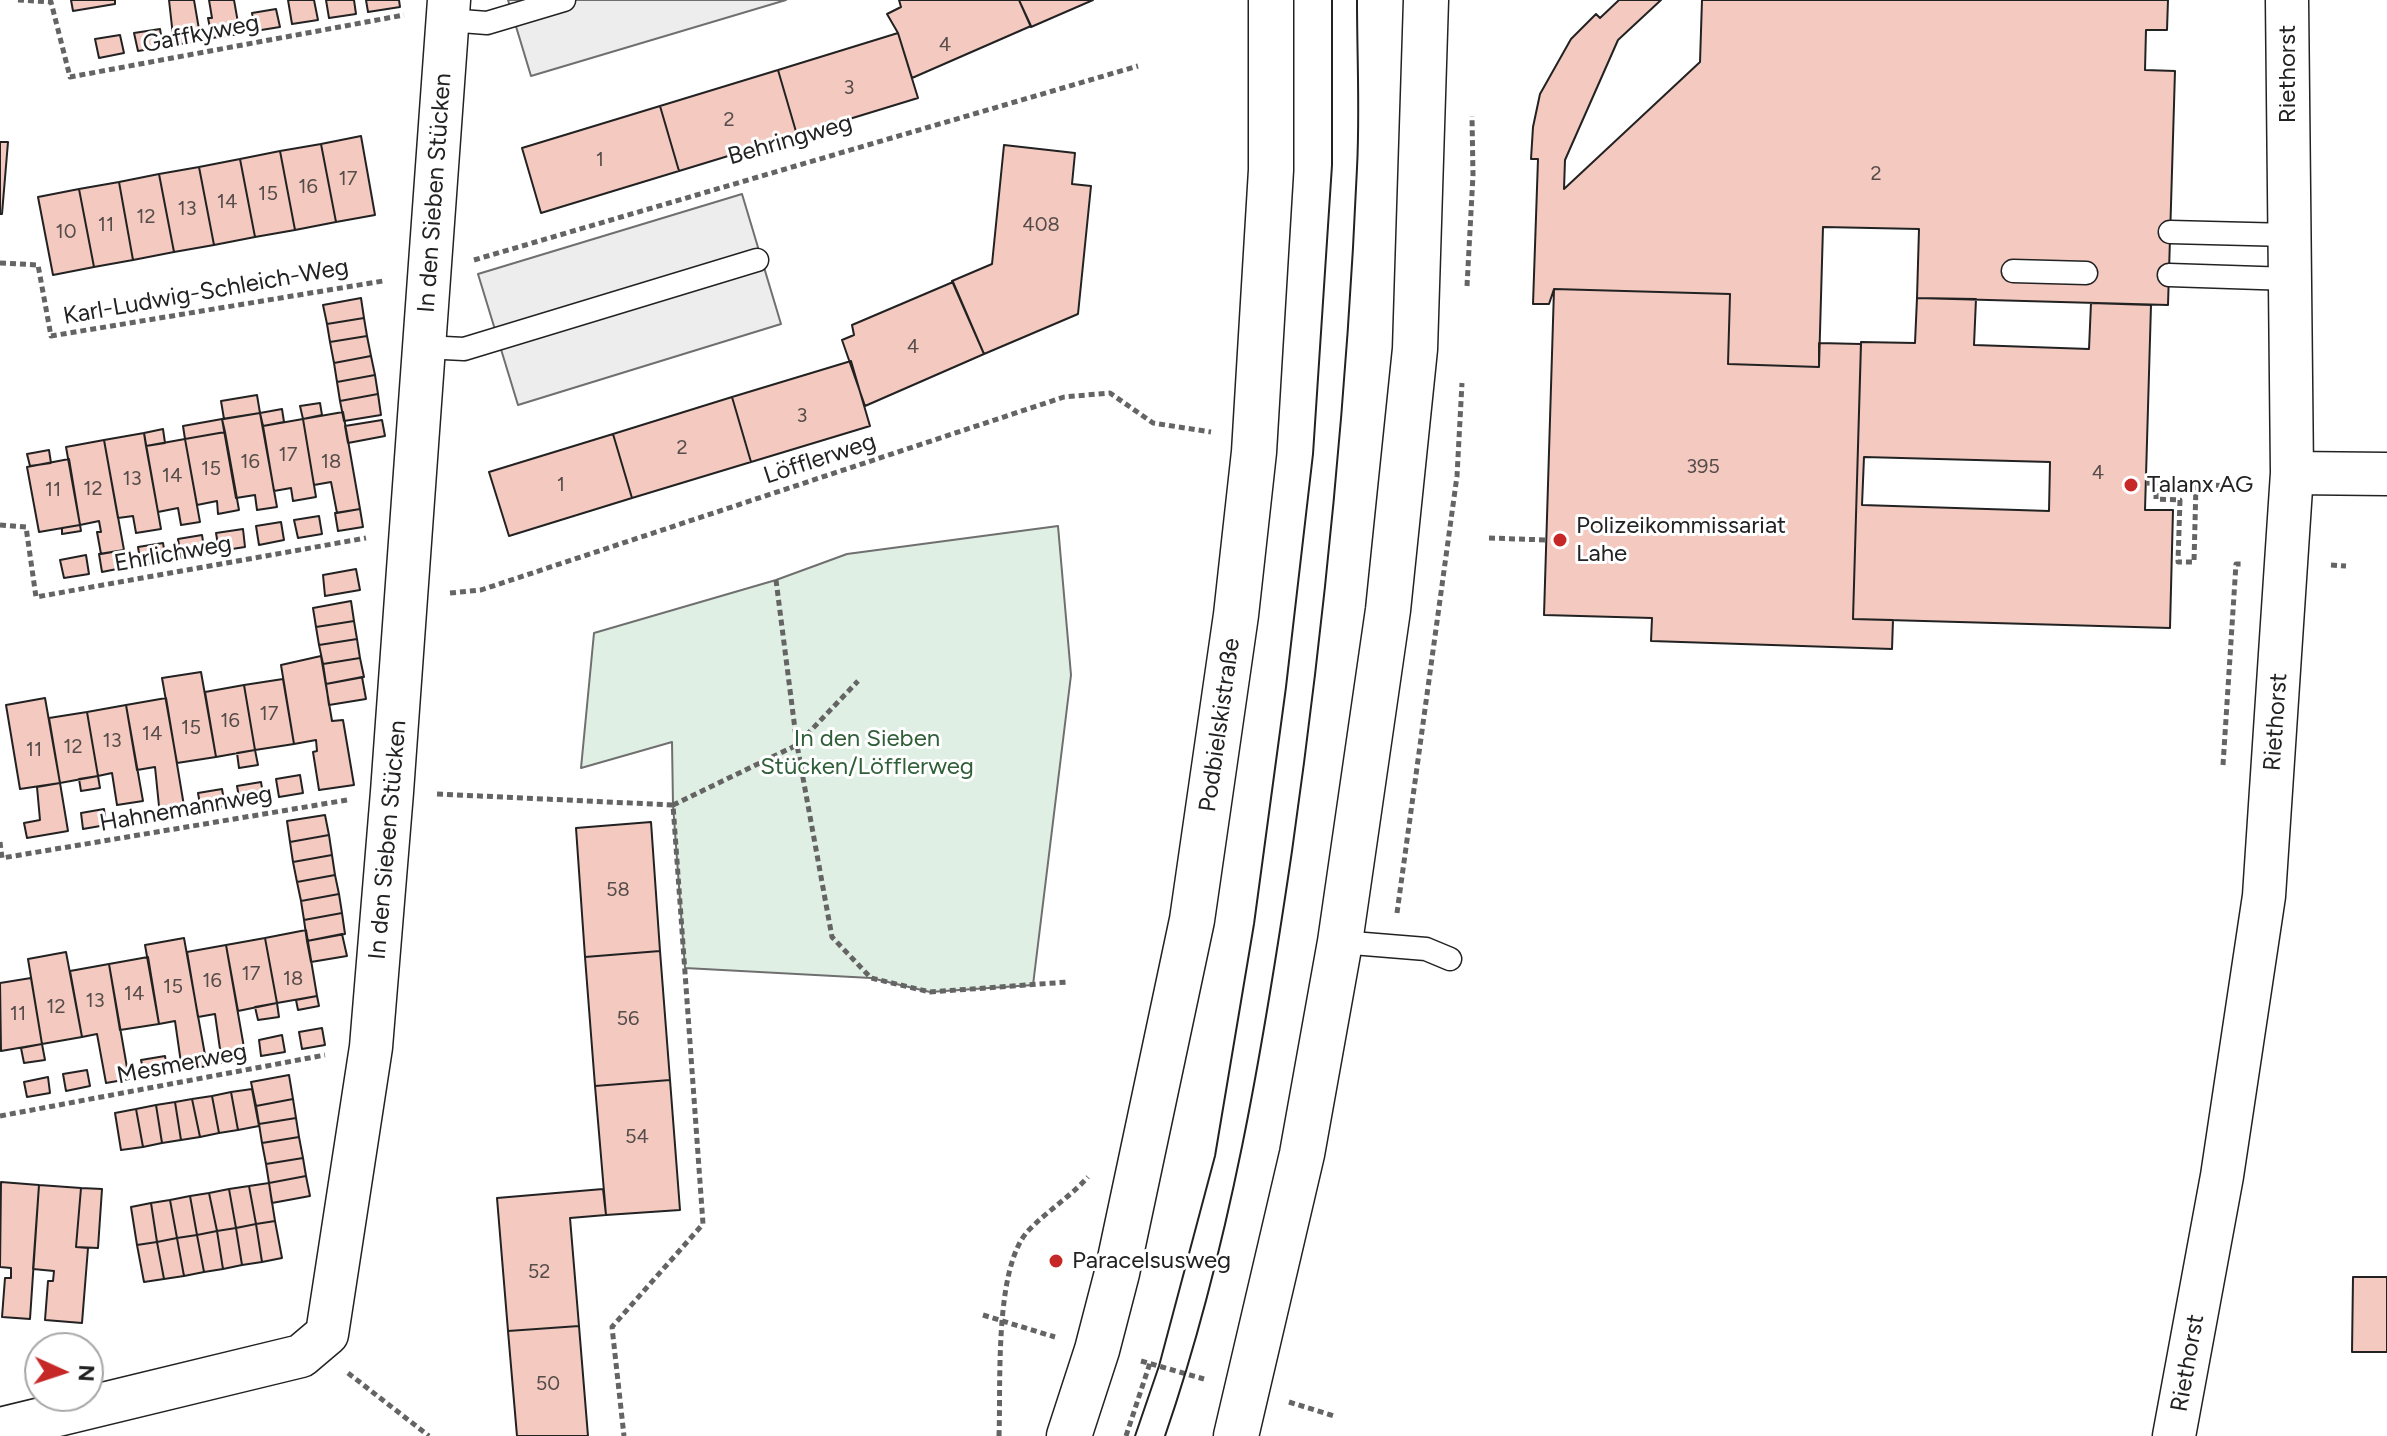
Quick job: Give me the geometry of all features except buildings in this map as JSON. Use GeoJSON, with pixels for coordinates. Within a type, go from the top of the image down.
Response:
{"type":"FeatureCollection","features":[{"type":"Feature","properties":{"kind":"main road","name":"Podbielskistraße"},"geometry":{"type":"LineString","coordinates":[[1069,1436],[1097,1350],[1117,1273],[1192,920],[1236,615],[1254,452],[1271,170],[1271,0]]}},
{"type":"Feature","properties":{"kind":"main road"},"geometry":{"type":"LineString","coordinates":[[1236,1436],[1302,1154],[1340,942],[1388,610],[1415,349],[1426,0]]}},
{"type":"Feature","properties":{"kind":"street","name":"Riethorst"},"geometry":{"type":"LineString","coordinates":[[2174,1436],[2222,1176],[2264,896],[2292,473],[2287,0]]}},
{"type":"Feature","properties":{"kind":"street","name":"In den Sieben Stücken"},"geometry":{"type":"LineString","coordinates":[[313,1345],[327,1334],[371,1047],[449,9]]}},
{"type":"Feature","properties":{"kind":"street"},"geometry":{"type":"LineString","coordinates":[[2292,473],[2387,474]]}},
{"type":"Feature","properties":{"kind":"street"},"geometry":{"type":"LineString","coordinates":[[0,1429],[301,1356],[313,1345]]}},
{"type":"Feature","properties":{"kind":"lane"},"geometry":{"type":"LineString","coordinates":[[449,9],[487,23],[564,0]]}},
{"type":"Feature","properties":{"kind":"lane"},"geometry":{"type":"LineString","coordinates":[[2170,232],[2289,235]]}},
{"type":"Feature","properties":{"kind":"lane"},"geometry":{"type":"LineString","coordinates":[[424,347],[464,349],[757,260]]}},
{"type":"Feature","properties":{"kind":"lane"},"geometry":{"type":"LineString","coordinates":[[2013,271],[2086,273]]}},
{"type":"Feature","properties":{"kind":"lane"},"geometry":{"type":"LineString","coordinates":[[2169,275],[2290,279]]}},
{"type":"Feature","properties":{"kind":"lane"},"geometry":{"type":"LineString","coordinates":[[1340,942],[1426,949],[1450,959]]}},
{"type":"Feature","properties":{"kind":"path","name":"Gaffkyweg"},"geometry":{"type":"LineString","coordinates":[[18,0],[51,2],[70,77],[449,9]]}},
{"type":"Feature","properties":{"kind":"path","name":"Behringweg"},"geometry":{"type":"LineString","coordinates":[[473,260],[1138,66]]}},
{"type":"Feature","properties":{"kind":"path","name":"Karl-Ludwig-Schleich-Weg"},"geometry":{"type":"LineString","coordinates":[[0,263],[38,265],[51,336],[430,273]]}},
{"type":"Feature","properties":{"kind":"path","name":"Löfflerweg"},"geometry":{"type":"LineString","coordinates":[[435,595],[481,590],[1064,397],[1110,393],[1153,423],[1212,432]]}},
{"type":"Feature","properties":{"kind":"path"},"geometry":{"type":"LineString","coordinates":[[1210,447],[1212,417]]}},
{"type":"Feature","properties":{"kind":"path"},"geometry":{"type":"LineString","coordinates":[[2146,483],[2241,486]]}},
{"type":"Feature","properties":{"kind":"path"},"geometry":{"type":"LineString","coordinates":[[2156,483],[2156,499],[2180,500],[2178,562],[2194,562],[2196,484]]}},
{"type":"Feature","properties":{"kind":"path","name":"Ehrlichweg"},"geometry":{"type":"LineString","coordinates":[[0,525],[26,527],[36,597],[411,530]]}},
{"type":"Feature","properties":{"kind":"path"},"geometry":{"type":"LineString","coordinates":[[1489,538],[1547,540]]}},
{"type":"Feature","properties":{"kind":"path"},"geometry":{"type":"LineString","coordinates":[[2223,771],[2236,564]]}},
{"type":"Feature","properties":{"kind":"path"},"geometry":{"type":"LineString","coordinates":[[776,580],[797,745],[832,937],[871,978],[930,992],[1068,982]]}},
{"type":"Feature","properties":{"kind":"path"},"geometry":{"type":"LineString","coordinates":[[392,792],[673,805],[797,745],[858,681]]}},
{"type":"Feature","properties":{"kind":"path","name":"Hahnemannweg"},"geometry":{"type":"LineString","coordinates":[[0,842],[2,858],[392,792]]}},
{"type":"Feature","properties":{"kind":"path"},"geometry":{"type":"LineString","coordinates":[[624,1436],[612,1327],[703,1224],[673,805]]}},
{"type":"Feature","properties":{"kind":"path","name":"Mesmerweg"},"geometry":{"type":"LineString","coordinates":[[0,1116],[371,1047]]}},
{"type":"Feature","properties":{"kind":"path"},"geometry":{"type":"LineString","coordinates":[[999,1436],[1003,1321],[1012,1259],[1027,1232],[1091,1173]]}},
{"type":"Feature","properties":{"kind":"path"},"geometry":{"type":"LineString","coordinates":[[983,1315],[1063,1339]]}},
{"type":"Feature","properties":{"kind":"path"},"geometry":{"type":"LineString","coordinates":[[313,1345],[429,1436]]}},
{"type":"Feature","properties":{"kind":"path"},"geometry":{"type":"LineString","coordinates":[[1126,1436],[1153,1364],[1205,1379]]}},
{"type":"Feature","properties":{"kind":"path"},"geometry":{"type":"LineString","coordinates":[[1286,1401],[1334,1416]]}},
{"type":"Feature","properties":{"kind":"green space","name":"In den Sieben Stücken/Löfflerweg"},"geometry":{"type":"Polygon","coordinates":[[[1058,526],[1071,675],[1033,985],[930,992],[871,978],[685,968],[673,805],[672,742],[581,768],[594,633],[776,580],[847,554],[1058,526]]]}},
{"type":"Feature","properties":{"kind":"shaded area"},"geometry":{"type":"Polygon","coordinates":[[[508,0],[786,0],[531,76],[508,0]]]}},
{"type":"Feature","properties":{"kind":"shaded area"},"geometry":{"type":"Polygon","coordinates":[[[742,194],[781,324],[518,405],[478,274],[742,194]]]}},
{"type":"Feature","properties":{"kind":"tram line"},"geometry":{"type":"LineString","coordinates":[[1135,1436],[1159,1366],[1215,1156],[1254,924],[1313,454],[1332,165],[1332,0]]}},
{"type":"Feature","properties":{"kind":"tram line"},"geometry":{"type":"LineString","coordinates":[[1165,1436],[1208,1293],[1242,1146],[1269,999],[1304,766],[1333,511],[1353,254],[1358,147],[1357,0]]}},
{"type":"Feature","properties":{"kind":"place","name":"Talanx AG"},"geometry":{"type":"Point","coordinates":[2131,485]}},
{"type":"Feature","properties":{"kind":"place","name":"Polizeikommissariat Lahe"},"geometry":{"type":"Point","coordinates":[1560,540]}},
{"type":"Feature","properties":{"kind":"place","name":"Paracelsusweg"},"geometry":{"type":"Point","coordinates":[1056,1261]}}]}
